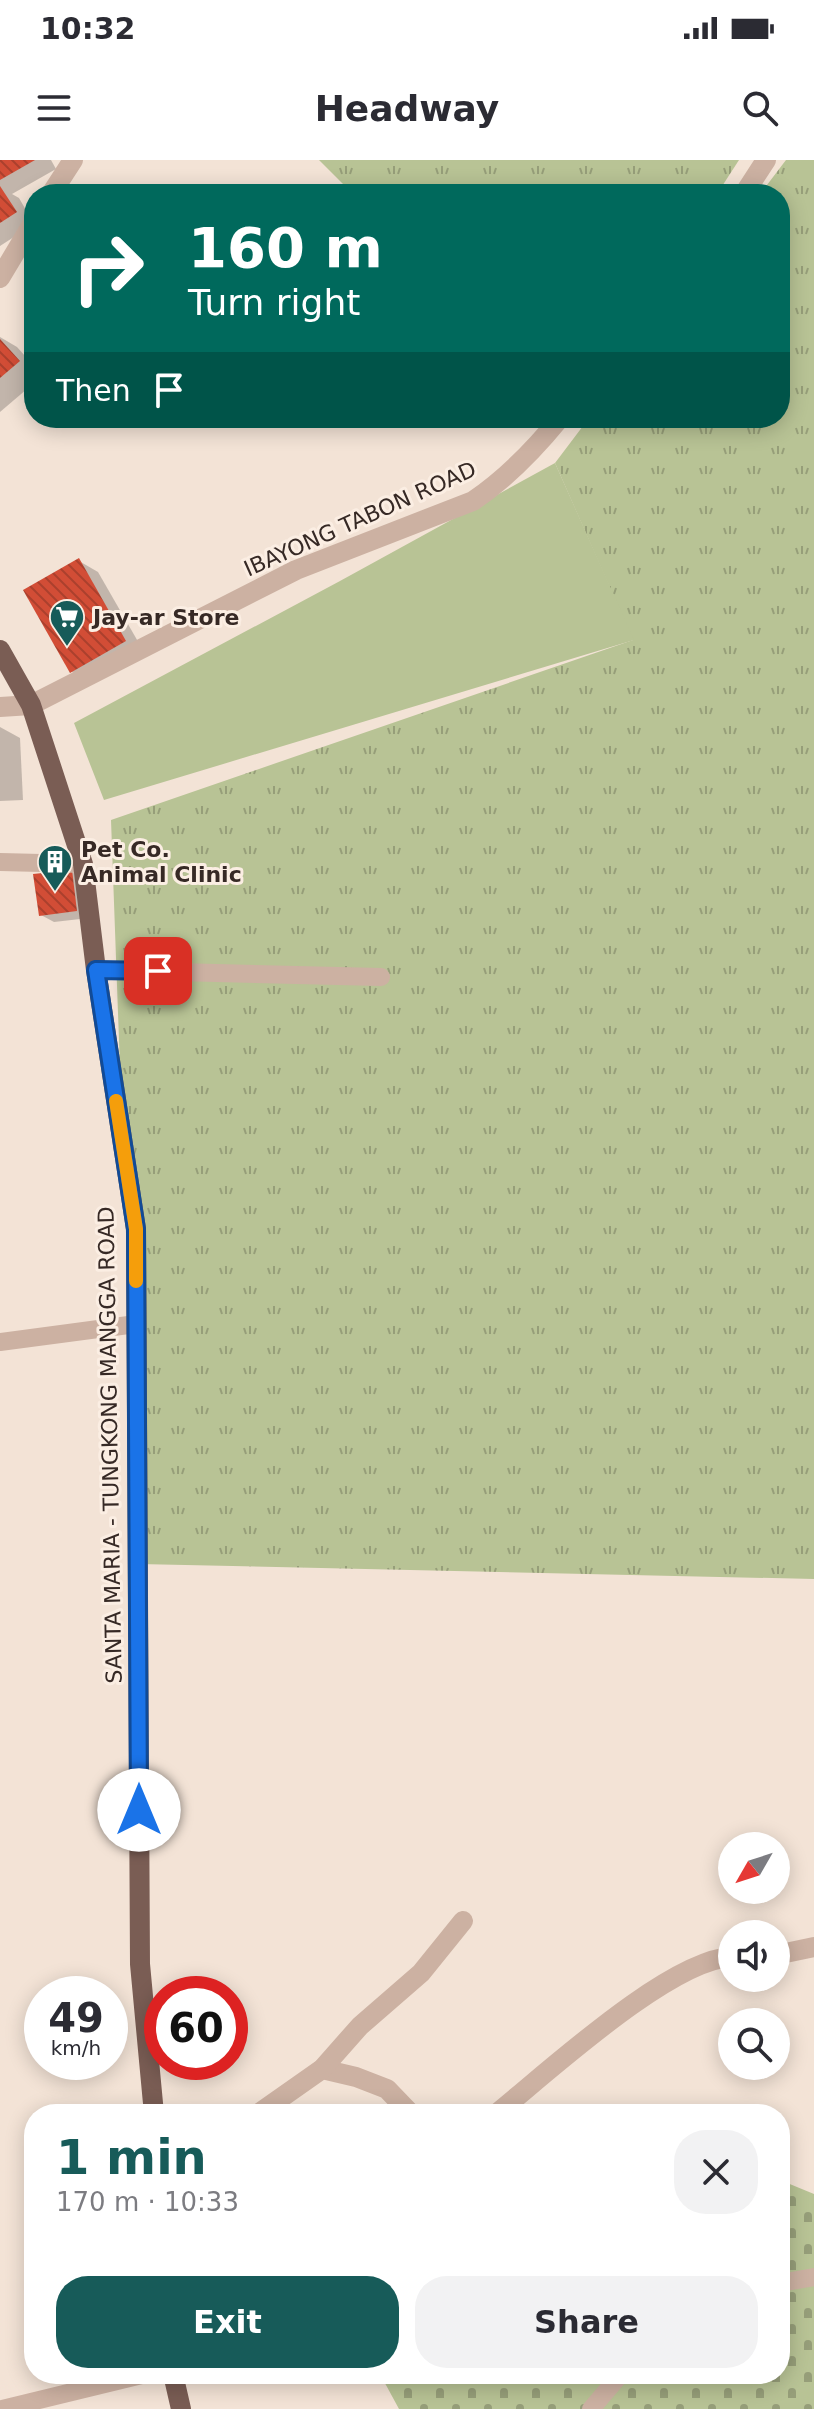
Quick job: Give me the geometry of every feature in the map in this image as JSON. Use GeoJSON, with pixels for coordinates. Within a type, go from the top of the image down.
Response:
{"type":"FeatureCollection","features":[{"type":"Feature","properties":{"kind":"main road","name":"SANTA MARIA - TUNGKONG MANGGA ROAD"},"geometry":{"type":"LineString","coordinates":[[0,650],[31,705],[83,864],[136,1229],[140,1964],[153,2104]]}},
{"type":"Feature","properties":{"kind":"main road"},"geometry":{"type":"LineString","coordinates":[[175,2384],[181,2409]]}},
{"type":"Feature","properties":{"kind":"street"},"geometry":{"type":"LineString","coordinates":[[57,184],[73,160]]}},
{"type":"Feature","properties":{"kind":"street"},"geometry":{"type":"LineString","coordinates":[[750,184],[766,160]]}},
{"type":"Feature","properties":{"kind":"street"},"geometry":{"type":"LineString","coordinates":[[0,278],[24,238]]}},
{"type":"Feature","properties":{"kind":"street","name":"IBAYONG TABON ROAD"},"geometry":{"type":"LineString","coordinates":[[31,705],[296,570],[473,501],[498,484],[552,428]]}},
{"type":"Feature","properties":{"kind":"street"},"geometry":{"type":"LineString","coordinates":[[0,707],[31,705]]}},
{"type":"Feature","properties":{"kind":"street"},"geometry":{"type":"LineString","coordinates":[[272,2104],[322,2069],[360,2026],[421,1973],[463,1921]]}},
{"type":"Feature","properties":{"kind":"street"},"geometry":{"type":"LineString","coordinates":[[790,1952],[814,1947]]}},
{"type":"Feature","properties":{"kind":"street"},"geometry":{"type":"LineString","coordinates":[[508,2104],[615,2017],[660,1987],[718,1958]]}},
{"type":"Feature","properties":{"kind":"street"},"geometry":{"type":"LineString","coordinates":[[322,2069],[387,2089],[401,2104]]}},
{"type":"Feature","properties":{"kind":"lane"},"geometry":{"type":"LineString","coordinates":[[0,862],[83,864]]}},
{"type":"Feature","properties":{"kind":"lane"},"geometry":{"type":"LineString","coordinates":[[96,970],[381,977]]}},
{"type":"Feature","properties":{"kind":"lane"},"geometry":{"type":"LineString","coordinates":[[0,1342],[136,1324]]}},
{"type":"Feature","properties":{"kind":"lane"},"geometry":{"type":"LineString","coordinates":[[790,2281],[814,2277]]}},
{"type":"Feature","properties":{"kind":"lane"},"geometry":{"type":"LineString","coordinates":[[2,2409],[105,2384]]}},
{"type":"Feature","properties":{"kind":"lane"},"geometry":{"type":"LineString","coordinates":[[591,2409],[612,2384]]}},
{"type":"Feature","properties":{"kind":"green space"},"geometry":{"type":"Polygon","coordinates":[[[319,160],[739,160],[723,184],[343,184],[319,160]]]}},
{"type":"Feature","properties":{"kind":"green space"},"geometry":{"type":"Polygon","coordinates":[[[786,160],[814,160],[814,1579],[138,1564],[111,820],[633,640],[555,463],[581,428],[790,428],[790,184],[768,184],[786,160]]]}},
{"type":"Feature","properties":{"kind":"green space"},"geometry":{"type":"Polygon","coordinates":[[[555,463],[634,640],[104,800],[74,723],[555,463]]]}},
{"type":"Feature","properties":{"kind":"green space"},"geometry":{"type":"Polygon","coordinates":[[[790,2184],[814,2194],[814,2409],[399,2409],[385,2384],[790,2384],[790,2184]]]}},
{"type":"Feature","properties":{"kind":"building"},"geometry":{"type":"Polygon","coordinates":[[[0,160],[35,160],[0,180],[0,160]]]}},
{"type":"Feature","properties":{"kind":"building"},"geometry":{"type":"Polygon","coordinates":[[[0,186],[17,212],[0,223],[0,186]]]}},
{"type":"Feature","properties":{"kind":"building"},"geometry":{"type":"Polygon","coordinates":[[[0,339],[20,361],[0,378],[0,339]]]}},
{"type":"Feature","properties":{"kind":"building"},"geometry":{"type":"Polygon","coordinates":[[[79,558],[126,641],[70,673],[23,590],[79,558]]]}},
{"type":"Feature","properties":{"kind":"building","name":"Pet Co. Animal Clinic"},"geometry":{"type":"Polygon","coordinates":[[[72,870],[77,911],[39,916],[33,874],[72,870]]]}},
{"type":"Feature","properties":{"kind":"slow traffic"},"geometry":{"type":"LineString","coordinates":[[116,1101],[136,1229],[136,1281]]}},
{"type":"Feature","properties":{"kind":"place","name":"Jay-ar Store"},"geometry":{"type":"Point","coordinates":[67,648]}},
{"type":"Feature","properties":{"kind":"place","name":"Pet Co. Animal Clinic"},"geometry":{"type":"Point","coordinates":[55,893]}},
{"type":"Feature","properties":{"kind":"route"},"geometry":{"type":"LineString","coordinates":[[139,1810],[136,1229],[96,970],[158,971]]}}]}
